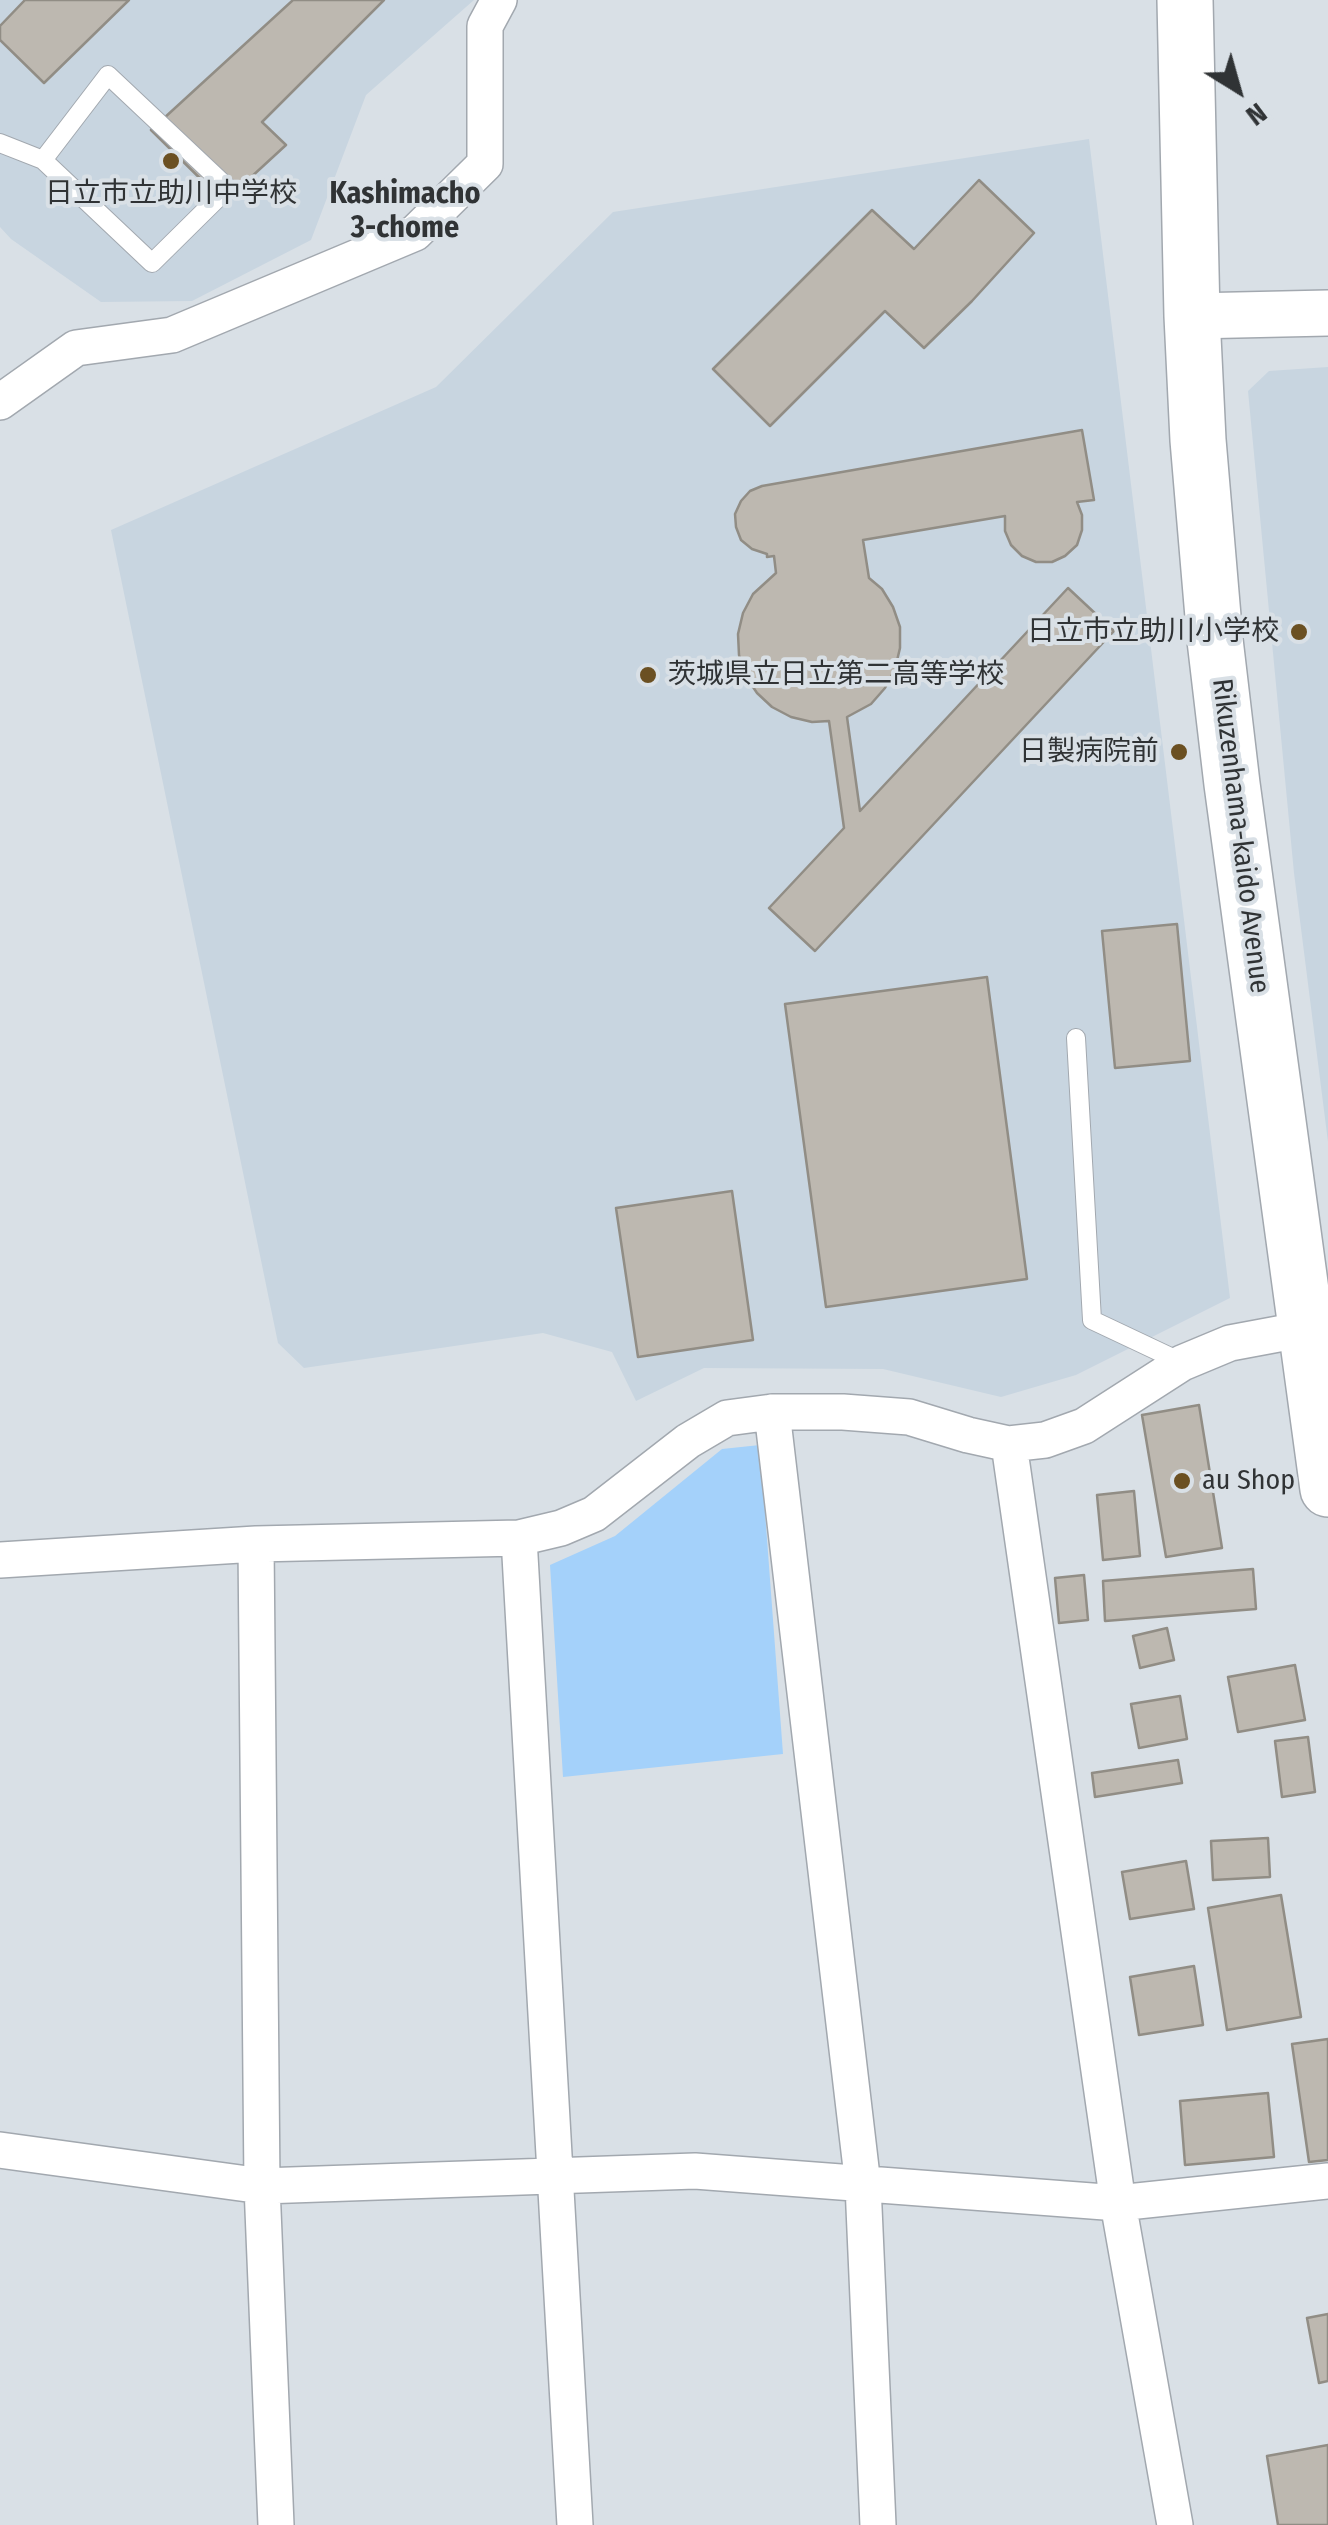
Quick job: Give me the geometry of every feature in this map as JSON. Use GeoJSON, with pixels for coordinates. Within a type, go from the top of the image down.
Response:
{"type":"FeatureCollection","features":[{"type":"Feature","properties":{"kind":"highway","name":"Rikuzenhama-kaido Avenue"},"geometry":{"type":"LineString","coordinates":[[1185,0],[1192,316],[1215,640],[1232,784],[1316,1328],[1328,1488]]}},
{"type":"Feature","properties":{"kind":"street"},"geometry":{"type":"LineString","coordinates":[[0,402],[76,348],[172,335],[415,234],[484,164],[486,26],[499,0]]}},
{"type":"Feature","properties":{"kind":"street"},"geometry":{"type":"LineString","coordinates":[[1192,316],[1328,313]]}},
{"type":"Feature","properties":{"kind":"street"},"geometry":{"type":"LineString","coordinates":[[0,1560],[256,1544],[519,1538],[561,1528],[594,1514],[688,1441],[727,1418],[772,1412],[843,1412],[909,1417],[1009,1444],[1045,1440],[1084,1426],[1182,1363],[1230,1342],[1316,1328]]}},
{"type":"Feature","properties":{"kind":"street"},"geometry":{"type":"LineString","coordinates":[[772,1412],[862,2185],[878,2525]]}},
{"type":"Feature","properties":{"kind":"street"},"geometry":{"type":"LineString","coordinates":[[1009,1444],[1118,2203],[1174,2525]]}},
{"type":"Feature","properties":{"kind":"street"},"geometry":{"type":"LineString","coordinates":[[519,1538],[575,2525]]}},
{"type":"Feature","properties":{"kind":"street"},"geometry":{"type":"LineString","coordinates":[[256,1544],[262,2186],[276,2525]]}},
{"type":"Feature","properties":{"kind":"street"},"geometry":{"type":"LineString","coordinates":[[0,2150],[262,2186],[696,2171],[1118,2203],[1328,2181]]}},
{"type":"Feature","properties":{"kind":"lane"},"geometry":{"type":"LineString","coordinates":[[0,143],[43,160],[152,263],[228,188],[108,75],[43,160]]}},
{"type":"Feature","properties":{"kind":"lane"},"geometry":{"type":"LineString","coordinates":[[1076,1038],[1092,1320],[1182,1363]]}},
{"type":"Feature","properties":{"kind":"shaded area","name":"日立市立助川中学校"},"geometry":{"type":"Polygon","coordinates":[[[0,0],[474,0],[366,95],[311,240],[192,301],[101,302],[11,239],[0,227],[0,0]]]}},
{"type":"Feature","properties":{"kind":"shaded area","name":"茨城県立日立第二高等学校"},"geometry":{"type":"Polygon","coordinates":[[[1089,139],[1230,1298],[1076,1375],[1001,1397],[883,1369],[704,1368],[636,1401],[612,1352],[543,1333],[304,1368],[278,1343],[111,530],[436,387],[613,212],[1089,139]]]}},
{"type":"Feature","properties":{"kind":"shaded area","name":"日立市立助川小学校"},"geometry":{"type":"Polygon","coordinates":[[[1328,367],[1328,1142],[1294,873],[1248,391],[1269,371],[1328,367]]]}},
{"type":"Feature","properties":{"kind":"shaded area"},"geometry":{"type":"Polygon","coordinates":[[[760,1445],[783,1754],[563,1777],[550,1565],[615,1536],[722,1449],[760,1445]]]}},
{"type":"Feature","properties":{"kind":"building"},"geometry":{"type":"Polygon","coordinates":[[[25,0],[129,0],[44,83],[0,40],[0,26],[25,0]]]}},
{"type":"Feature","properties":{"kind":"building"},"geometry":{"type":"Polygon","coordinates":[[[293,0],[384,0],[262,122],[286,145],[224,202],[151,130],[293,0]]]}},
{"type":"Feature","properties":{"kind":"building"},"geometry":{"type":"Polygon","coordinates":[[[979,180],[1034,233],[924,348],[885,311],[770,426],[713,369],[872,210],[914,249],[979,180]]]}},
{"type":"Feature","properties":{"kind":"building"},"geometry":{"type":"Polygon","coordinates":[[[1082,430],[1094,500],[1077,502],[1082,530],[1077,545],[1065,556],[1052,562],[1036,562],[1022,556],[1005,531],[1005,516],[863,540],[869,578],[882,589],[900,627],[900,648],[885,688],[871,704],[847,717],[860,811],[1068,588],[1114,631],[815,951],[769,908],[844,828],[829,721],[791,717],[772,707],[745,675],[738,634],[743,613],[753,594],[776,573],[774,556],[767,557],[741,540],[735,514],[741,501],[762,486],[1082,430]]]}},
{"type":"Feature","properties":{"kind":"building"},"geometry":{"type":"Polygon","coordinates":[[[1177,924],[1190,1061],[1115,1068],[1102,931],[1177,924]]]}},
{"type":"Feature","properties":{"kind":"building"},"geometry":{"type":"Polygon","coordinates":[[[987,977],[1027,1279],[826,1307],[785,1004],[987,977]]]}},
{"type":"Feature","properties":{"kind":"building"},"geometry":{"type":"Polygon","coordinates":[[[732,1191],[753,1340],[638,1357],[616,1208],[732,1191]]]}},
{"type":"Feature","properties":{"kind":"building","name":"au Shop"},"geometry":{"type":"Polygon","coordinates":[[[1199,1405],[1222,1548],[1166,1557],[1142,1415],[1199,1405]]]}},
{"type":"Feature","properties":{"kind":"building"},"geometry":{"type":"Polygon","coordinates":[[[1134,1491],[1140,1556],[1103,1560],[1097,1495],[1134,1491]]]}},
{"type":"Feature","properties":{"kind":"building"},"geometry":{"type":"Polygon","coordinates":[[[1253,1569],[1256,1609],[1105,1621],[1103,1581],[1253,1569]]]}},
{"type":"Feature","properties":{"kind":"building"},"geometry":{"type":"Polygon","coordinates":[[[1084,1575],[1088,1620],[1059,1623],[1055,1578],[1084,1575]]]}},
{"type":"Feature","properties":{"kind":"building"},"geometry":{"type":"Polygon","coordinates":[[[1167,1628],[1174,1660],[1140,1668],[1133,1636],[1167,1628]]]}},
{"type":"Feature","properties":{"kind":"building"},"geometry":{"type":"Polygon","coordinates":[[[1295,1665],[1305,1720],[1238,1732],[1228,1677],[1295,1665]]]}},
{"type":"Feature","properties":{"kind":"building"},"geometry":{"type":"Polygon","coordinates":[[[1180,1696],[1187,1739],[1139,1748],[1131,1704],[1180,1696]]]}},
{"type":"Feature","properties":{"kind":"building"},"geometry":{"type":"Polygon","coordinates":[[[1308,1737],[1315,1792],[1282,1797],[1275,1741],[1308,1737]]]}},
{"type":"Feature","properties":{"kind":"building"},"geometry":{"type":"Polygon","coordinates":[[[1178,1760],[1182,1783],[1095,1797],[1092,1773],[1178,1760]]]}},
{"type":"Feature","properties":{"kind":"building"},"geometry":{"type":"Polygon","coordinates":[[[1268,1838],[1270,1877],[1213,1880],[1211,1841],[1268,1838]]]}},
{"type":"Feature","properties":{"kind":"building"},"geometry":{"type":"Polygon","coordinates":[[[1186,1861],[1194,1909],[1130,1919],[1122,1872],[1186,1861]]]}},
{"type":"Feature","properties":{"kind":"building"},"geometry":{"type":"Polygon","coordinates":[[[1281,1895],[1301,2017],[1227,2030],[1208,1908],[1281,1895]]]}},
{"type":"Feature","properties":{"kind":"building"},"geometry":{"type":"Polygon","coordinates":[[[1194,1966],[1203,2025],[1139,2035],[1130,1977],[1194,1966]]]}},
{"type":"Feature","properties":{"kind":"building"},"geometry":{"type":"Polygon","coordinates":[[[1328,2039],[1328,2160],[1309,2162],[1292,2044],[1328,2039]]]}},
{"type":"Feature","properties":{"kind":"building"},"geometry":{"type":"Polygon","coordinates":[[[1268,2093],[1274,2157],[1185,2165],[1180,2101],[1268,2093]]]}},
{"type":"Feature","properties":{"kind":"building"},"geometry":{"type":"Polygon","coordinates":[[[1328,2314],[1328,2381],[1319,2383],[1307,2318],[1328,2314]]]}},
{"type":"Feature","properties":{"kind":"building"},"geometry":{"type":"Polygon","coordinates":[[[1328,2445],[1328,2525],[1278,2525],[1267,2456],[1328,2445]]]}},
{"type":"Feature","properties":{"kind":"place","name":"日立市立助川中学校"},"geometry":{"type":"Point","coordinates":[171,161]}},
{"type":"Feature","properties":{"kind":"place","name":"日立市立助川小学校"},"geometry":{"type":"Point","coordinates":[1299,632]}},
{"type":"Feature","properties":{"kind":"place","name":"茨城県立日立第二高等学校"},"geometry":{"type":"Point","coordinates":[648,675]}},
{"type":"Feature","properties":{"kind":"place","name":"日製病院前"},"geometry":{"type":"Point","coordinates":[1179,752]}},
{"type":"Feature","properties":{"kind":"place","name":"au Shop"},"geometry":{"type":"Point","coordinates":[1182,1481]}},
{"type":"Feature","properties":{"kind":"district","name":"Kashimacho 3-chome"},"geometry":{"type":"Point","coordinates":[405,212]}}]}
